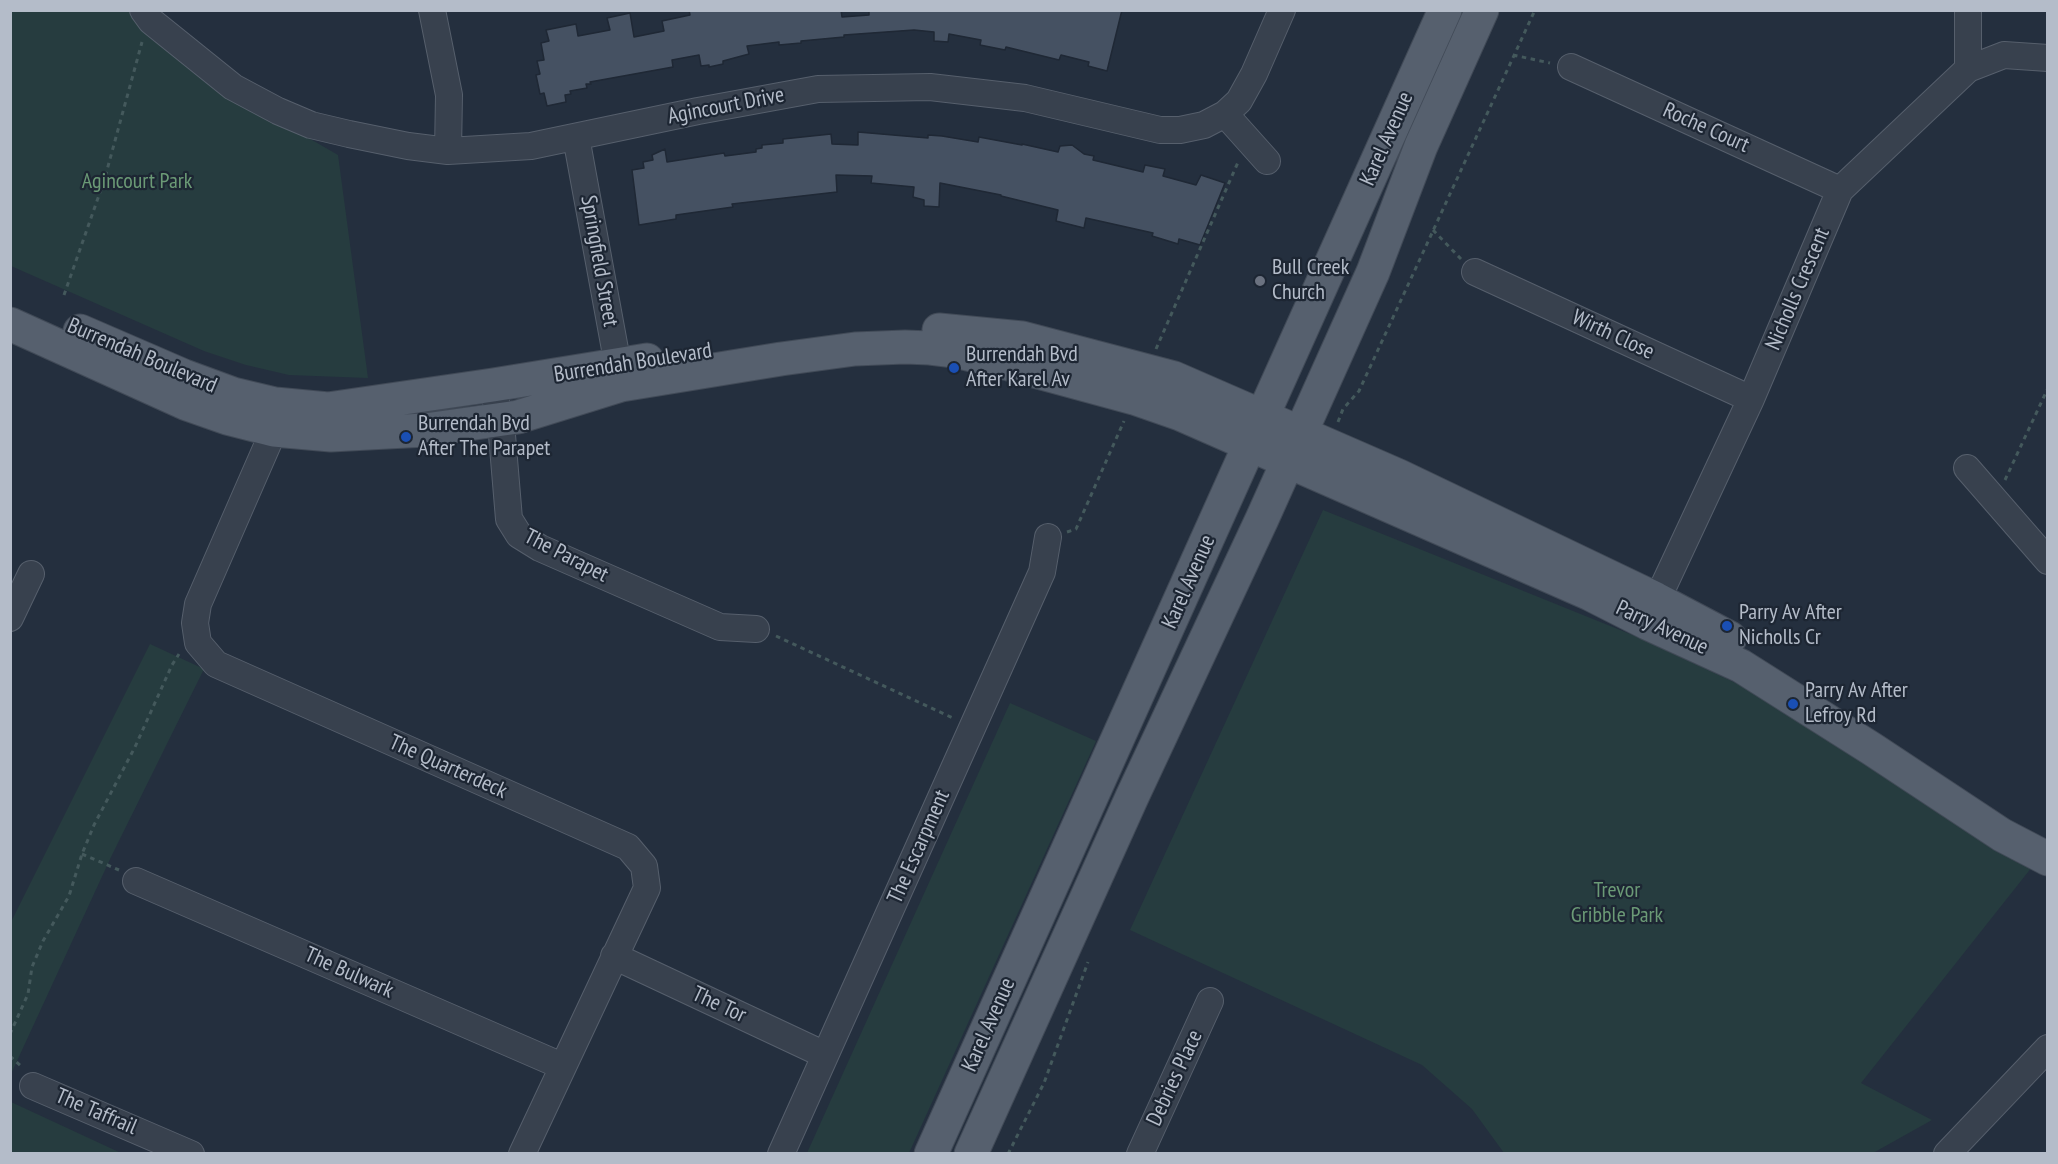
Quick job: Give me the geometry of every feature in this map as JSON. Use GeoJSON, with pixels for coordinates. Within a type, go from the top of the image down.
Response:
{"type":"FeatureCollection","features":[{"type":"Feature","properties":{"kind":"main road","name":"Karel Avenue"},"geometry":{"type":"LineString","coordinates":[[931,1154],[1445,10]]}},
{"type":"Feature","properties":{"kind":"main road","name":"Karel Avenue"},"geometry":{"type":"LineString","coordinates":[[971,1154],[1373,272],[1421,146],[1482,10]]}},
{"type":"Feature","properties":{"kind":"main road","name":"Burrendah Boulevard"},"geometry":{"type":"LineString","coordinates":[[10,301],[184,376],[233,394],[275,417],[331,435],[425,430],[518,417],[620,375]]}},
{"type":"Feature","properties":{"kind":"main road","name":"Burrendah Boulevard"},"geometry":{"type":"LineString","coordinates":[[10,324],[187,404],[227,418],[275,417],[493,386],[620,375],[804,337],[880,329],[938,330],[1022,338],[1137,367],[1174,378],[1257,430]]}},
{"type":"Feature","properties":{"kind":"main road","name":"Parry Avenue"},"geometry":{"type":"LineString","coordinates":[[1257,430],[1294,446],[1399,476],[1652,611],[1872,749],[1994,829],[2048,859]]}},
{"type":"Feature","properties":{"kind":"main road","name":"Parry Avenue"},"geometry":{"type":"LineString","coordinates":[[1652,611],[1736,641],[1782,668],[2010,816],[2048,835]]}},
{"type":"Feature","properties":{"kind":"street","name":"Agincourt Drive"},"geometry":{"type":"LineString","coordinates":[[143,10],[151,21],[233,87],[278,111],[311,125],[349,134],[408,146],[448,151],[531,146],[818,89],[930,87],[1024,98],[1160,130],[1180,130],[1204,125],[1225,114],[1239,100],[1254,74],[1282,10]]}},
{"type":"Feature","properties":{"kind":"street"},"geometry":{"type":"LineString","coordinates":[[432,10],[449,95],[448,151]]}},
{"type":"Feature","properties":{"kind":"street"},"geometry":{"type":"LineString","coordinates":[[1968,10],[1968,69]]}},
{"type":"Feature","properties":{"kind":"street","name":"Nicholls Crescent"},"geometry":{"type":"LineString","coordinates":[[1652,611],[1751,399],[1840,190],[1968,69],[2004,55],[2048,58]]}},
{"type":"Feature","properties":{"kind":"street","name":"Roche Court"},"geometry":{"type":"LineString","coordinates":[[1571,67],[1840,190]]}},
{"type":"Feature","properties":{"kind":"street"},"geometry":{"type":"LineString","coordinates":[[1225,114],[1267,161]]}},
{"type":"Feature","properties":{"kind":"street","name":"Springfield Street"},"geometry":{"type":"LineString","coordinates":[[576,137],[620,375]]}},
{"type":"Feature","properties":{"kind":"street","name":"Wirth Close"},"geometry":{"type":"LineString","coordinates":[[1475,272],[1751,399]]}},
{"type":"Feature","properties":{"kind":"street","name":"The Parapet"},"geometry":{"type":"LineString","coordinates":[[493,386],[500,420],[509,519],[519,535],[540,548],[720,627],[756,629]]}},
{"type":"Feature","properties":{"kind":"street","name":"The Quarterdeck"},"geometry":{"type":"LineString","coordinates":[[275,417],[198,604],[195,622],[198,643],[216,664],[628,848],[644,866],[647,888],[522,1154]]}},
{"type":"Feature","properties":{"kind":"street"},"geometry":{"type":"LineString","coordinates":[[1967,468],[2048,561]]}},
{"type":"Feature","properties":{"kind":"street","name":"The Escarpment"},"geometry":{"type":"LineString","coordinates":[[780,1154],[1042,572],[1048,537]]}},
{"type":"Feature","properties":{"kind":"street"},"geometry":{"type":"LineString","coordinates":[[10,618],[31,574]]}},
{"type":"Feature","properties":{"kind":"street","name":"The Bulwark"},"geometry":{"type":"LineString","coordinates":[[136,881],[562,1066]]}},
{"type":"Feature","properties":{"kind":"street","name":"The Tor"},"geometry":{"type":"LineString","coordinates":[[614,956],[825,1055]]}},
{"type":"Feature","properties":{"kind":"street","name":"Debries Place"},"geometry":{"type":"LineString","coordinates":[[1140,1154],[1210,1001]]}},
{"type":"Feature","properties":{"kind":"street"},"geometry":{"type":"LineString","coordinates":[[1947,1154],[2048,1048]]}},
{"type":"Feature","properties":{"kind":"street","name":"The Taffrail"},"geometry":{"type":"LineString","coordinates":[[28,1077],[191,1154]]}},
{"type":"Feature","properties":{"kind":"path"},"geometry":{"type":"LineString","coordinates":[[1336,428],[1343,409],[1359,391],[1535,10]]}},
{"type":"Feature","properties":{"kind":"path"},"geometry":{"type":"LineString","coordinates":[[64,295],[104,181],[142,44]]}},
{"type":"Feature","properties":{"kind":"path"},"geometry":{"type":"LineString","coordinates":[[1514,56],[1571,67]]}},
{"type":"Feature","properties":{"kind":"path"},"geometry":{"type":"LineString","coordinates":[[1152,359],[1248,141]]}},
{"type":"Feature","properties":{"kind":"path"},"geometry":{"type":"LineString","coordinates":[[1433,230],[1475,272]]}},
{"type":"Feature","properties":{"kind":"path"},"geometry":{"type":"LineString","coordinates":[[1995,501],[2048,388]]}},
{"type":"Feature","properties":{"kind":"path"},"geometry":{"type":"LineString","coordinates":[[1048,537],[1076,529],[1126,417]]}},
{"type":"Feature","properties":{"kind":"path"},"geometry":{"type":"LineString","coordinates":[[756,629],[776,636],[973,727]]}},
{"type":"Feature","properties":{"kind":"path"},"geometry":{"type":"LineString","coordinates":[[10,1034],[28,994],[32,967],[43,941],[69,896],[94,825],[135,747],[179,654]]}},
{"type":"Feature","properties":{"kind":"path"},"geometry":{"type":"LineString","coordinates":[[82,854],[119,869],[136,881]]}},
{"type":"Feature","properties":{"kind":"path"},"geometry":{"type":"LineString","coordinates":[[10,1056],[28,1077]]}},
{"type":"Feature","properties":{"kind":"green space","name":"Agincourt Park"},"geometry":{"type":"Polygon","coordinates":[[[11,11],[130,11],[151,39],[234,95],[338,155],[368,378],[289,375],[246,365],[204,351],[11,266],[11,11]]]}},
{"type":"Feature","properties":{"kind":"green space","name":"Trevor Gribble Park"},"geometry":{"type":"Polygon","coordinates":[[[1323,510],[1635,636],[1742,686],[2032,867],[1861,1083],[1932,1120],[1873,1153],[1504,1153],[1472,1109],[1422,1065],[1130,930],[1323,510]]]}},
{"type":"Feature","properties":{"kind":"green space"},"geometry":{"type":"Polygon","coordinates":[[[150,644],[204,669],[111,857],[11,1074],[11,922],[150,644]]]}},
{"type":"Feature","properties":{"kind":"green space"},"geometry":{"type":"Polygon","coordinates":[[[1010,703],[1096,741],[909,1153],[807,1153],[1010,703]]]}},
{"type":"Feature","properties":{"kind":"green space"},"geometry":{"type":"Polygon","coordinates":[[[11,1102],[121,1153],[11,1153],[11,1102]]]}},
{"type":"Feature","properties":{"kind":"building"},"geometry":{"type":"Polygon","coordinates":[[[689,10],[841,10],[842,17],[869,15],[869,10],[1122,10],[1107,71],[1088,66],[1089,62],[1061,55],[1059,60],[1006,47],[1005,50],[980,45],[981,40],[949,34],[948,42],[934,41],[934,32],[914,30],[844,35],[844,37],[801,41],[801,43],[779,45],[779,42],[747,46],[749,54],[709,67],[709,65],[701,66],[699,55],[672,60],[673,67],[590,82],[591,84],[586,84],[587,88],[570,91],[571,94],[565,95],[566,102],[547,106],[544,93],[540,94],[536,75],[540,74],[537,61],[544,60],[541,43],[549,41],[546,30],[576,24],[578,36],[610,30],[607,18],[630,13],[634,37],[664,31],[662,21],[690,15],[689,10]]]}},
{"type":"Feature","properties":{"kind":"building"},"geometry":{"type":"Polygon","coordinates":[[[858,132],[928,138],[928,135],[942,136],[978,142],[979,137],[1058,152],[1060,146],[1072,145],[1084,154],[1094,156],[1093,160],[1143,172],[1145,165],[1165,169],[1163,176],[1196,185],[1201,175],[1225,183],[1200,245],[1179,239],[1178,244],[1152,236],[1153,233],[1086,218],[1084,228],[1056,221],[1058,210],[1001,195],[940,183],[939,207],[924,206],[924,200],[913,197],[914,187],[871,183],[872,176],[836,175],[837,192],[732,204],[733,207],[676,215],[676,219],[639,225],[632,170],[644,168],[643,162],[653,160],[652,155],[665,149],[667,162],[724,153],[725,156],[756,152],[756,149],[762,148],[762,145],[783,143],[783,139],[831,134],[832,144],[858,145],[858,132]]]}},
{"type":"Feature","properties":{"kind":"place","name":"Bull Creek Church"},"geometry":{"type":"Point","coordinates":[1260,281]}},
{"type":"Feature","properties":{"kind":"place","name":"Burrendah Bvd After Karel Av"},"geometry":{"type":"Point","coordinates":[954,368]}},
{"type":"Feature","properties":{"kind":"place","name":"Burrendah Bvd After The Parapet"},"geometry":{"type":"Point","coordinates":[406,437]}},
{"type":"Feature","properties":{"kind":"place","name":"Parry Av After Nicholls Cr"},"geometry":{"type":"Point","coordinates":[1727,626]}},
{"type":"Feature","properties":{"kind":"place","name":"Parry Av After Lefroy Rd"},"geometry":{"type":"Point","coordinates":[1793,704]}}]}
